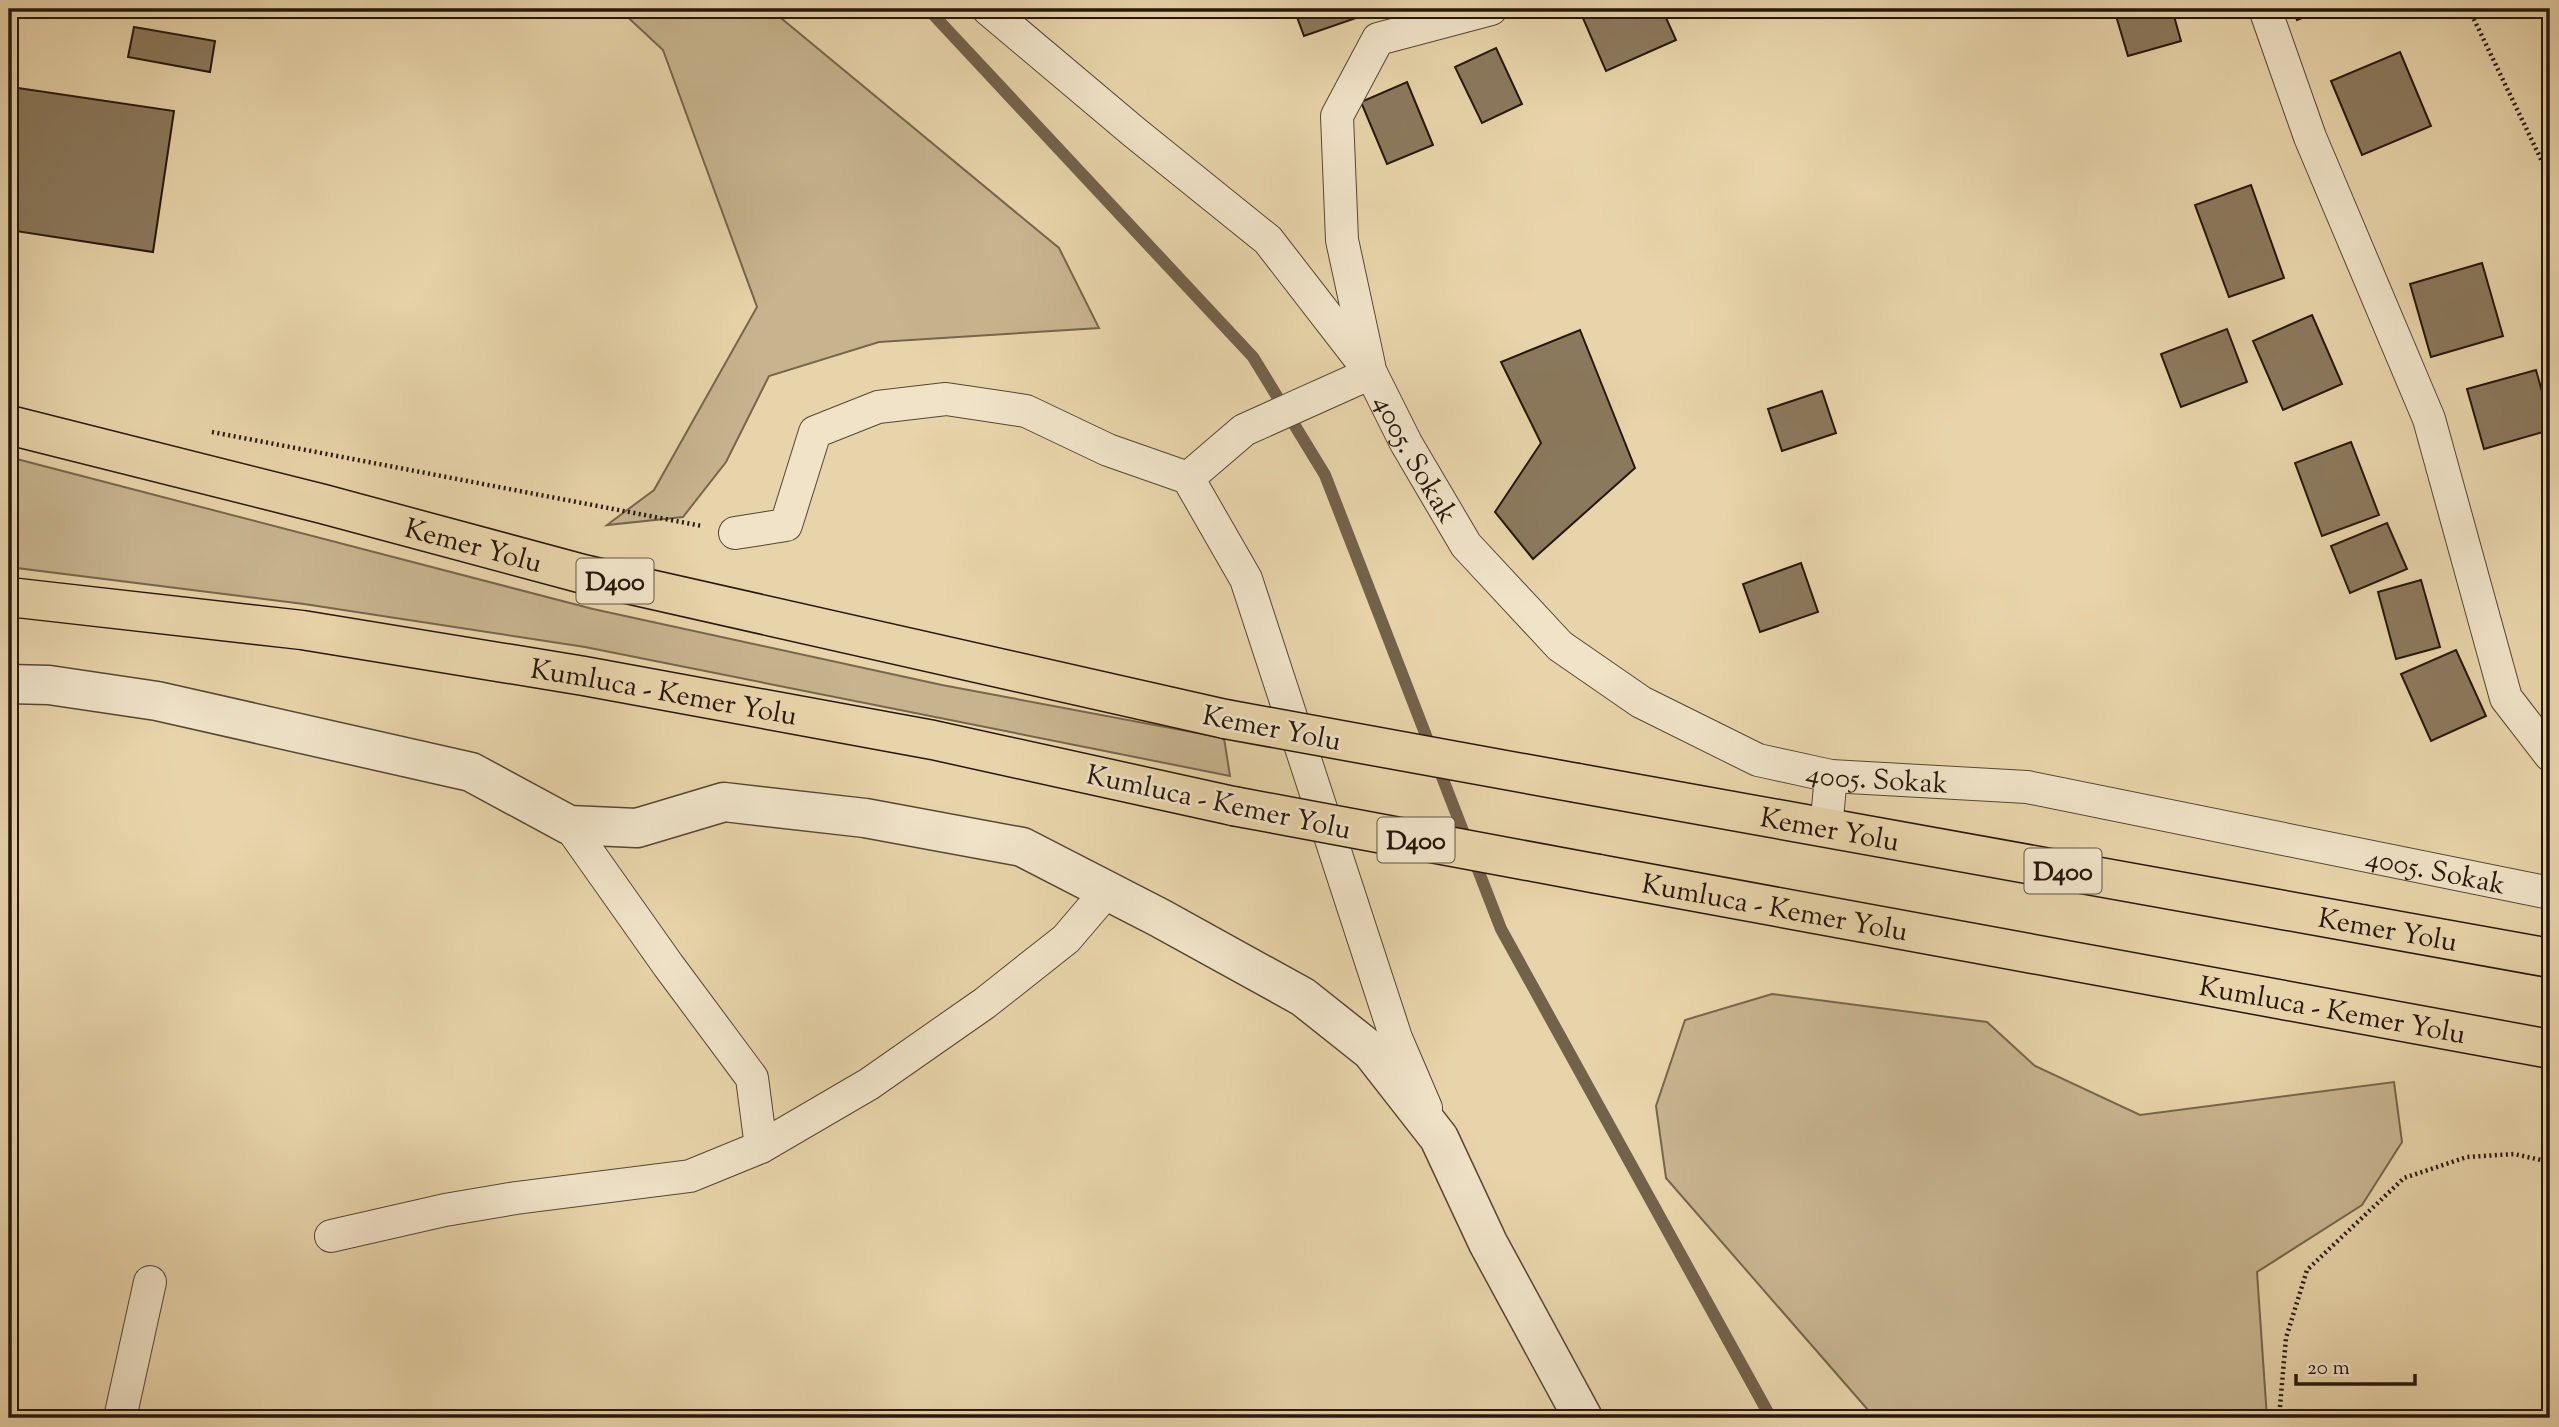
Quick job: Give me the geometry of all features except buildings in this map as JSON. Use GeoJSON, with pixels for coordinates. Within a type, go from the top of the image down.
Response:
{"type":"FeatureCollection","features":[{"type":"Feature","properties":{"kind":"highway","name":"Kemer Yolu"},"geometry":{"type":"LineString","coordinates":[[14,423],[583,574],[1225,719],[2550,958]]}},
{"type":"Feature","properties":{"kind":"highway","name":"Kumluca - Kemer Yolu"},"geometry":{"type":"LineString","coordinates":[[9,597],[302,630],[584,676],[933,740],[1233,806],[2550,1049]]}},
{"type":"Feature","properties":{"kind":"street"},"geometry":{"type":"LineString","coordinates":[[988,9],[1268,240],[1371,373]]}},
{"type":"Feature","properties":{"kind":"street"},"geometry":{"type":"LineString","coordinates":[[1371,373],[1342,240],[1337,116],[1378,39],[1408,19],[1491,9]]}},
{"type":"Feature","properties":{"kind":"street"},"geometry":{"type":"LineString","coordinates":[[2266,9],[2310,137],[2429,419],[2506,698],[2550,755]]}},
{"type":"Feature","properties":{"kind":"street"},"geometry":{"type":"LineString","coordinates":[[1188,478],[1244,430],[1371,373]]}},
{"type":"Feature","properties":{"kind":"street","name":"4005. Sokak"},"geometry":{"type":"LineString","coordinates":[[1371,373],[1406,443],[1466,545],[1560,646],[1641,702],[1758,760],[1831,776],[2027,787],[2550,893]]}},
{"type":"Feature","properties":{"kind":"street"},"geometry":{"type":"LineString","coordinates":[[735,533],[786,525],[815,432],[878,407],[946,399],[1026,411],[1108,450],[1188,478],[1246,579],[1396,1038],[1488,1243],[1583,1418]]}},
{"type":"Feature","properties":{"kind":"street"},"geometry":{"type":"LineString","coordinates":[[9,684],[49,685],[157,701],[471,772],[569,825],[637,828],[724,802],[852,816],[1021,848],[1107,891],[1303,997],[1371,1051],[1440,1138]]}},
{"type":"Feature","properties":{"kind":"street"},"geometry":{"type":"LineString","coordinates":[[1826,828],[1831,776]]}},
{"type":"Feature","properties":{"kind":"street"},"geometry":{"type":"LineString","coordinates":[[569,825],[752,1078],[761,1147]]}},
{"type":"Feature","properties":{"kind":"street"},"geometry":{"type":"LineString","coordinates":[[331,1236],[445,1210],[516,1198],[690,1176],[761,1147],[869,1084],[985,1003],[1066,939],[1107,891]]}},
{"type":"Feature","properties":{"kind":"street"},"geometry":{"type":"LineString","coordinates":[[120,1418],[150,1283]]}},
{"type":"Feature","properties":{"kind":"path"},"geometry":{"type":"LineString","coordinates":[[2469,9],[2548,164],[2550,178]]}},
{"type":"Feature","properties":{"kind":"path"},"geometry":{"type":"LineString","coordinates":[[201,430],[735,533]]}},
{"type":"Feature","properties":{"kind":"path"},"geometry":{"type":"LineString","coordinates":[[2279,1418],[2286,1338],[2307,1270],[2316,1261],[2404,1178],[2466,1157],[2514,1154],[2550,1162]]}},
{"type":"Feature","properties":{"kind":"shaded area"},"geometry":{"type":"Polygon","coordinates":[[[619,9],[770,9],[1059,248],[1099,328],[879,342],[769,376],[726,462],[683,517],[607,525],[654,490],[757,307],[663,50],[619,9]]]}},
{"type":"Feature","properties":{"kind":"shaded area"},"geometry":{"type":"Polygon","coordinates":[[[9,457],[593,609],[942,685],[1224,738],[1230,776],[585,647],[304,604],[9,567],[9,457]]]}},
{"type":"Feature","properties":{"kind":"shaded area"},"geometry":{"type":"Polygon","coordinates":[[[1772,994],[1987,1022],[2035,1066],[2140,1115],[2394,1082],[2402,1142],[2362,1205],[2257,1272],[2267,1418],[1875,1418],[1666,1178],[1656,1106],[1685,1020],[1772,994]]]}},
{"type":"Feature","properties":{"kind":"waterway"},"geometry":{"type":"LineString","coordinates":[[928,9],[1253,357],[1325,475],[1501,929],[1771,1418]]}}]}
